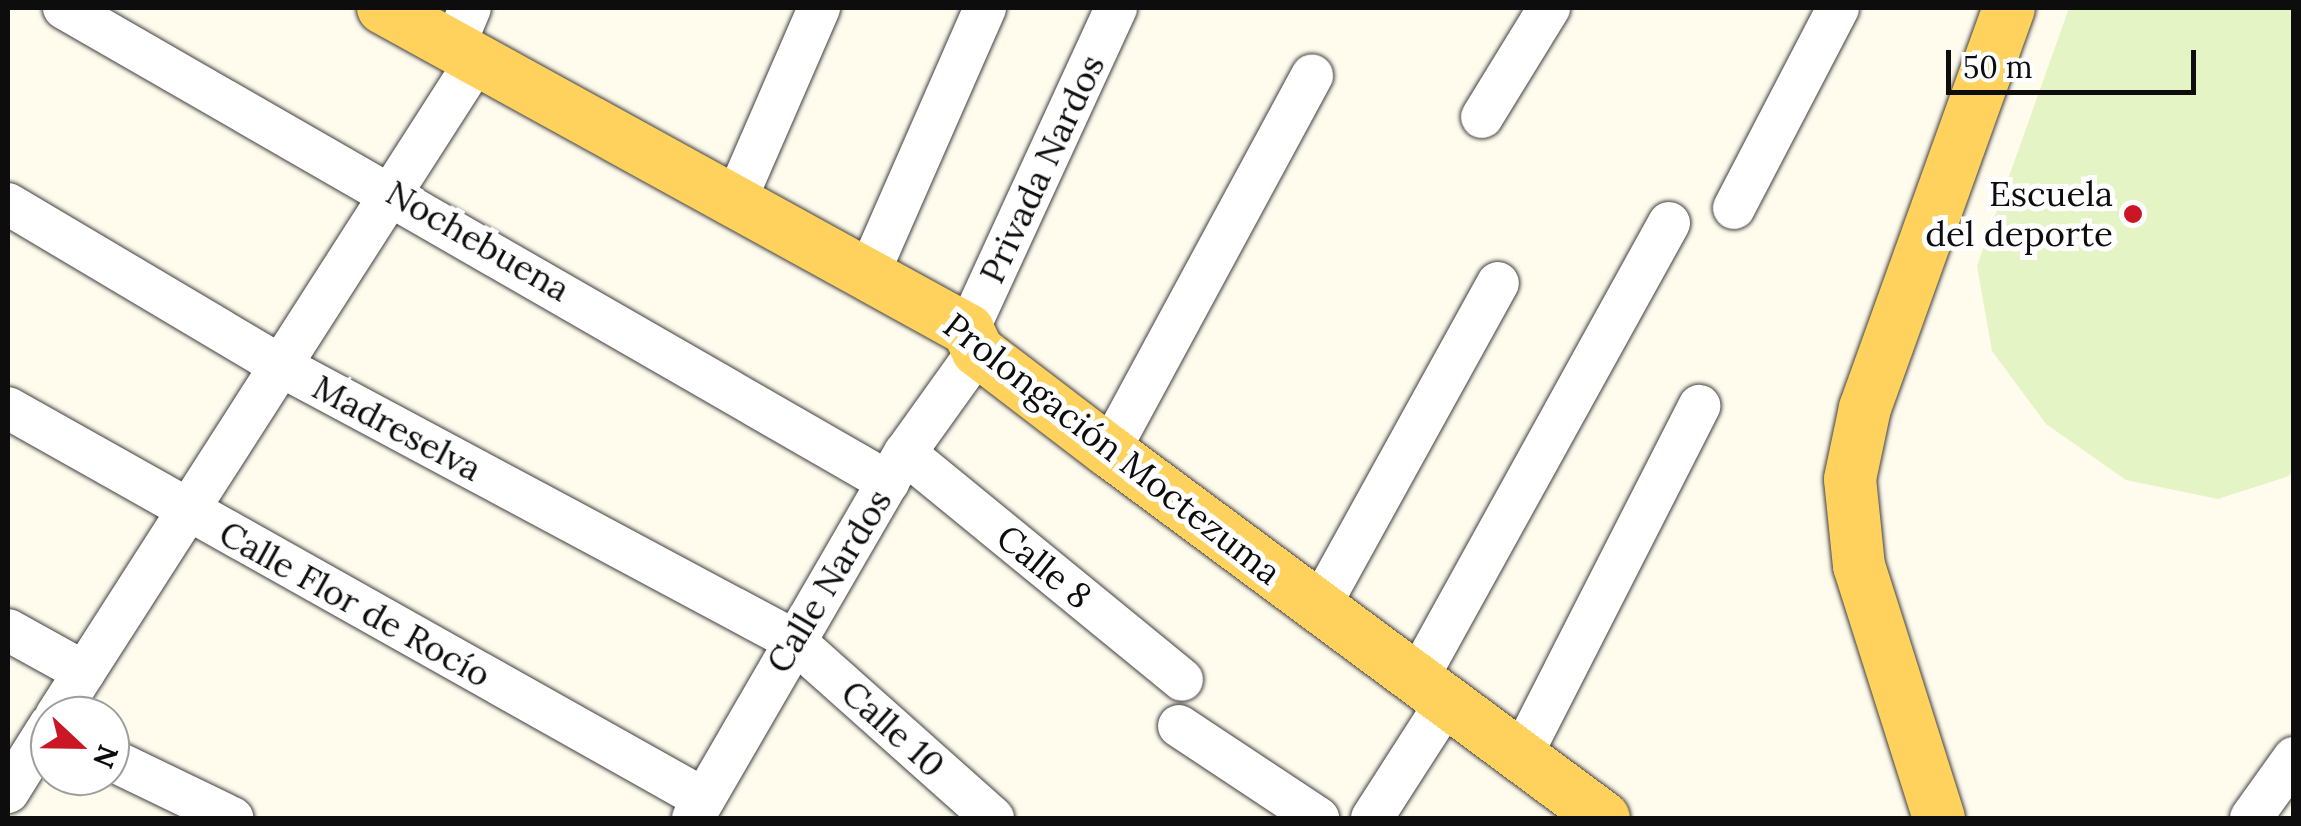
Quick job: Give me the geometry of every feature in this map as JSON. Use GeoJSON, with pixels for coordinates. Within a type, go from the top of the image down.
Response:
{"type":"FeatureCollection","features":[{"type":"Feature","properties":{"kind":"main road","name":"Prolongación Moctezuma"},"geometry":{"type":"LineString","coordinates":[[383,8],[466,39],[733,206],[973,340],[1109,451],[1604,818]]}},
{"type":"Feature","properties":{"kind":"main road"},"geometry":{"type":"LineString","coordinates":[[1938,818],[1859,566],[1850,479],[1865,408],[2009,8]]}},
{"type":"Feature","properties":{"kind":"street","name":"Nochebuena"},"geometry":{"type":"LineString","coordinates":[[64,8],[896,468]]}},
{"type":"Feature","properties":{"kind":"street"},"geometry":{"type":"LineString","coordinates":[[733,206],[819,8]]}},
{"type":"Feature","properties":{"kind":"street"},"geometry":{"type":"LineString","coordinates":[[866,277],[985,8]]}},
{"type":"Feature","properties":{"kind":"street","name":"Privada Nardos"},"geometry":{"type":"LineString","coordinates":[[973,340],[1116,8]]}},
{"type":"Feature","properties":{"kind":"street"},"geometry":{"type":"LineString","coordinates":[[1482,116],[1550,8]]}},
{"type":"Feature","properties":{"kind":"street"},"geometry":{"type":"LineString","coordinates":[[1734,208],[1838,8]]}},
{"type":"Feature","properties":{"kind":"street"},"geometry":{"type":"LineString","coordinates":[[69,696],[393,190],[466,39]]}},
{"type":"Feature","properties":{"kind":"street"},"geometry":{"type":"LineString","coordinates":[[1109,451],[1312,75]]}},
{"type":"Feature","properties":{"kind":"street","name":"Madreselva"},"geometry":{"type":"LineString","coordinates":[[8,204],[281,366],[792,640]]}},
{"type":"Feature","properties":{"kind":"street"},"geometry":{"type":"LineString","coordinates":[[1372,818],[1432,690],[1668,223]]}},
{"type":"Feature","properties":{"kind":"street"},"geometry":{"type":"LineString","coordinates":[[1319,607],[1498,283]]}},
{"type":"Feature","properties":{"kind":"street","name":"Calle Nardos"},"geometry":{"type":"LineString","coordinates":[[698,809],[792,640],[973,340]]}},
{"type":"Feature","properties":{"kind":"street"},"geometry":{"type":"LineString","coordinates":[[1521,756],[1699,406]]}},
{"type":"Feature","properties":{"kind":"street","name":"Calle Flor de Rocío"},"geometry":{"type":"LineString","coordinates":[[8,408],[698,809]]}},
{"type":"Feature","properties":{"kind":"street","name":"Calle 8"},"geometry":{"type":"LineString","coordinates":[[896,468],[1182,680]]}},
{"type":"Feature","properties":{"kind":"street"},"geometry":{"type":"LineString","coordinates":[[8,630],[84,672]]}},
{"type":"Feature","properties":{"kind":"street","name":"Calle 10"},"geometry":{"type":"LineString","coordinates":[[792,640],[993,818]]}},
{"type":"Feature","properties":{"kind":"street"},"geometry":{"type":"LineString","coordinates":[[1179,726],[1318,818]]}},
{"type":"Feature","properties":{"kind":"street"},"geometry":{"type":"LineString","coordinates":[[8,792],[30,758]]}},
{"type":"Feature","properties":{"kind":"street"},"geometry":{"type":"LineString","coordinates":[[2258,816],[2294,758]]}},
{"type":"Feature","properties":{"kind":"street"},"geometry":{"type":"LineString","coordinates":[[130,768],[232,818]]}},
{"type":"Feature","properties":{"kind":"green space"},"geometry":{"type":"Polygon","coordinates":[[[2069,8],[2293,8],[2294,472],[2286,477],[2218,499],[2126,480],[2046,424],[1992,351],[1977,266],[2069,8]]]}},
{"type":"Feature","properties":{"kind":"place","name":"Escuela del deporte"},"geometry":{"type":"Point","coordinates":[2133,214]}}]}
